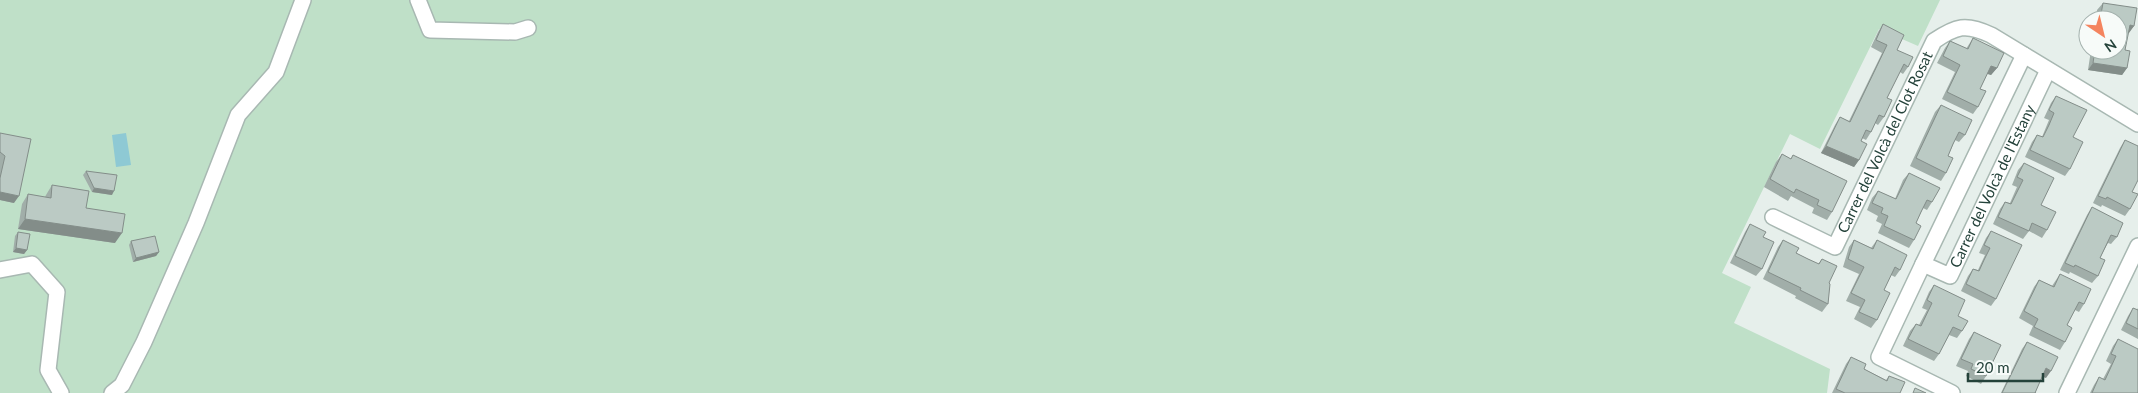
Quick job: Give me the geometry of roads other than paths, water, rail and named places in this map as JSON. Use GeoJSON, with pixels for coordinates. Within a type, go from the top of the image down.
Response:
{"type":"FeatureCollection","features":[{"type":"Feature","properties":{"kind":"street"},"geometry":{"type":"LineString","coordinates":[[112,393],[122,385],[144,342],[196,223],[238,115],[276,72],[303,0]]}},
{"type":"Feature","properties":{"kind":"street"},"geometry":{"type":"LineString","coordinates":[[418,0],[430,30],[515,32],[528,28]]}},
{"type":"Feature","properties":{"kind":"street","name":"Carrer del Volcà del Clot Rosat"},"geometry":{"type":"LineString","coordinates":[[1773,217],[1834,247],[1934,41],[1948,31],[1963,26],[1977,28],[2024,55]]}},
{"type":"Feature","properties":{"kind":"street"},"geometry":{"type":"LineString","coordinates":[[2024,55],[2138,124]]}},
{"type":"Feature","properties":{"kind":"street","name":"Carrer del Volcà de l'Estany"},"geometry":{"type":"LineString","coordinates":[[1952,393],[1879,357],[2024,55]]}},
{"type":"Feature","properties":{"kind":"street","name":"Carrer del Volcà de l'Estany"},"geometry":{"type":"LineString","coordinates":[[1923,264],[1950,276],[2048,70]]}},
{"type":"Feature","properties":{"kind":"street"},"geometry":{"type":"LineString","coordinates":[[2067,393],[2138,246]]}},
{"type":"Feature","properties":{"kind":"street"},"geometry":{"type":"LineString","coordinates":[[0,270],[32,264],[57,292],[48,370],[61,393]]}},
{"type":"Feature","properties":{"kind":"water"},"geometry":{"type":"Polygon","coordinates":[[[126,133],[131,165],[116,167],[112,135],[126,133]]]}}]}
